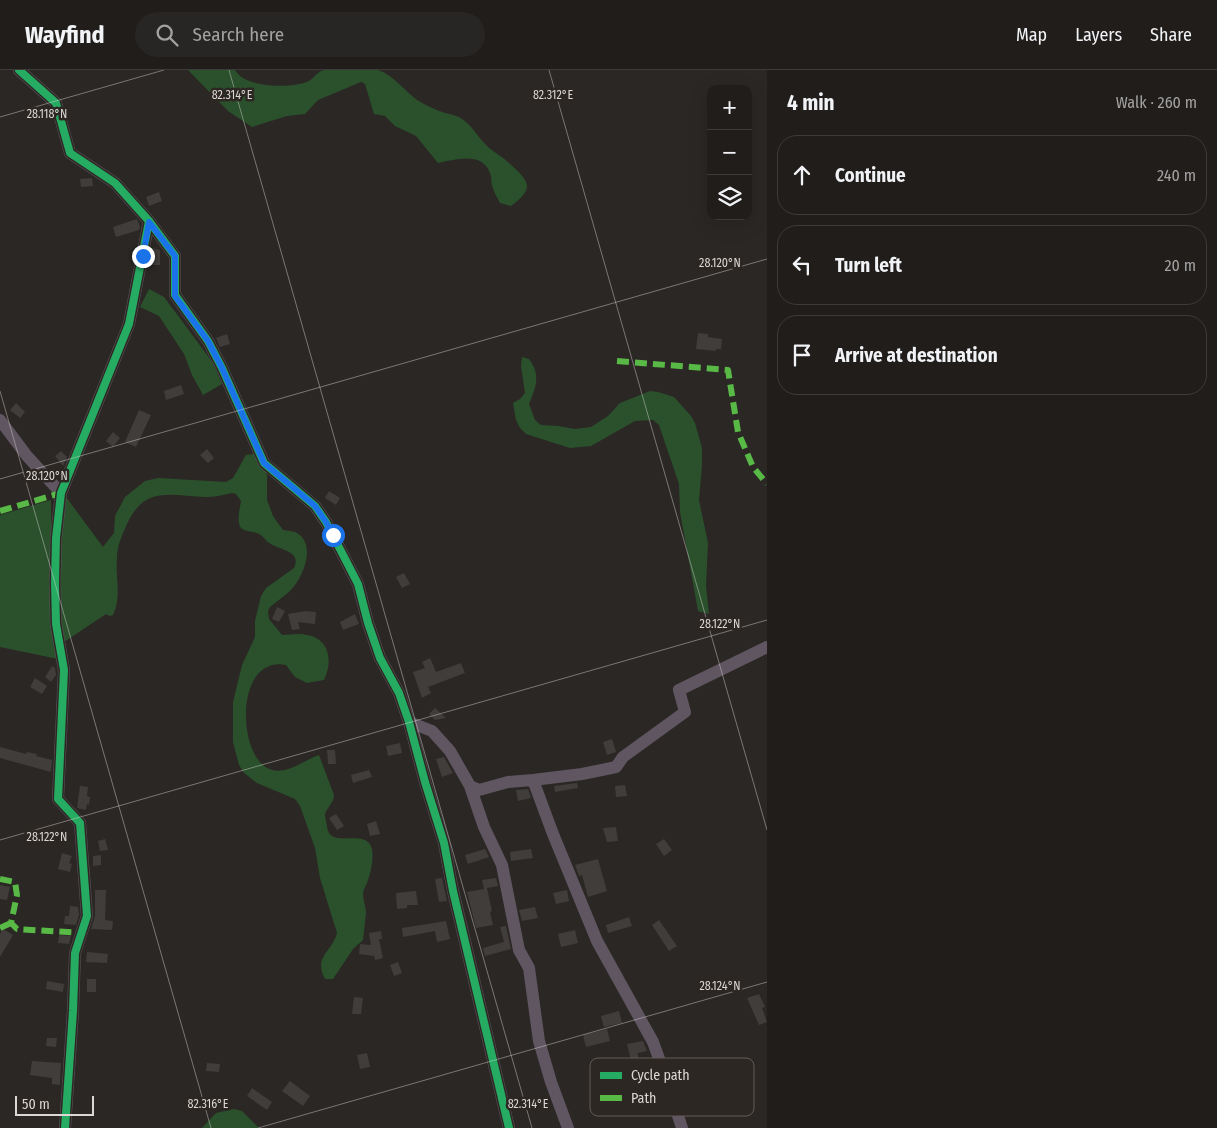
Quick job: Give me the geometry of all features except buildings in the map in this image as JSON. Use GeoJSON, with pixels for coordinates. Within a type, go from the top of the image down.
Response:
{"type":"FeatureCollection","features":[{"type":"Feature","properties":{"kind":"street"},"geometry":{"type":"LineString","coordinates":[[19,70],[56,103],[70,153],[115,183],[149,222],[175,256],[175,296],[208,341],[264,463],[315,506],[326,522],[358,584],[368,623],[380,658],[399,693],[409,722],[444,843],[453,891],[509,1128]]}},
{"type":"Feature","properties":{"kind":"street"},"geometry":{"type":"LineString","coordinates":[[65,1128],[76,952],[87,916],[80,823],[58,799],[64,670],[56,624],[56,538],[61,493],[129,324],[149,222]]}},
{"type":"Feature","properties":{"kind":"street"},"geometry":{"type":"LineString","coordinates":[[0,420],[27,456],[61,493]]}},
{"type":"Feature","properties":{"kind":"street"},"geometry":{"type":"LineString","coordinates":[[470,786],[479,790],[508,782],[582,774],[616,767],[623,757],[685,712],[679,690],[767,647]]}},
{"type":"Feature","properties":{"kind":"street"},"geometry":{"type":"LineString","coordinates":[[409,722],[432,731],[450,751],[470,786],[484,827],[502,865],[519,950],[529,968],[539,1041],[551,1082],[568,1128]]}},
{"type":"Feature","properties":{"kind":"street"},"geometry":{"type":"LineString","coordinates":[[533,780],[597,940],[653,1042],[659,1058]]}},
{"type":"Feature","properties":{"kind":"street"},"geometry":{"type":"LineString","coordinates":[[678,1116],[682,1128]]}},
{"type":"Feature","properties":{"kind":"green space"},"geometry":{"type":"Polygon","coordinates":[[[188,70],[235,70],[240,76],[258,84],[281,86],[302,84],[324,70],[378,70],[394,79],[420,102],[463,120],[488,147],[522,175],[527,185],[526,189],[519,200],[511,206],[500,203],[493,190],[490,173],[481,162],[475,159],[460,159],[438,163],[416,136],[395,126],[385,116],[374,114],[365,84],[361,82],[318,100],[305,114],[287,116],[252,127],[228,111],[188,70]]]}},
{"type":"Feature","properties":{"kind":"green space"},"geometry":{"type":"Polygon","coordinates":[[[149,289],[164,297],[213,363],[222,384],[203,395],[192,375],[184,354],[159,316],[140,307],[149,289]]]}},
{"type":"Feature","properties":{"kind":"green space"},"geometry":{"type":"Polygon","coordinates":[[[522,357],[529,359],[535,370],[535,387],[529,404],[535,420],[541,425],[575,429],[591,427],[608,416],[620,403],[650,391],[674,397],[691,416],[695,423],[702,448],[699,500],[708,543],[706,586],[709,614],[698,611],[680,512],[679,484],[659,425],[653,420],[635,421],[591,446],[570,448],[526,434],[516,420],[513,403],[525,393],[521,366],[522,357]]]}},
{"type":"Feature","properties":{"kind":"green space"},"geometry":{"type":"Polygon","coordinates":[[[254,454],[264,467],[267,475],[267,500],[273,516],[283,530],[295,532],[302,537],[306,544],[307,552],[304,569],[300,577],[291,590],[270,607],[268,611],[269,619],[282,635],[304,634],[321,641],[325,646],[329,659],[324,680],[307,683],[295,677],[286,665],[269,666],[257,676],[249,691],[246,710],[247,730],[252,748],[260,762],[272,770],[278,771],[290,768],[319,755],[334,795],[333,801],[325,815],[329,833],[333,837],[364,840],[369,843],[372,851],[370,872],[363,892],[366,913],[363,940],[353,949],[333,979],[325,979],[321,965],[337,933],[320,878],[315,848],[300,806],[295,799],[257,783],[244,773],[239,765],[233,742],[233,702],[242,665],[255,637],[255,621],[261,596],[266,588],[294,568],[296,562],[293,555],[269,543],[259,534],[241,528],[239,518],[241,501],[236,494],[206,497],[170,495],[150,498],[142,503],[134,512],[120,541],[117,554],[117,601],[113,615],[106,614],[64,642],[60,624],[57,537],[66,497],[103,547],[114,533],[115,516],[125,497],[145,481],[158,478],[226,482],[233,478],[246,455],[254,454]]]}},
{"type":"Feature","properties":{"kind":"green space"},"geometry":{"type":"Polygon","coordinates":[[[51,500],[52,580],[58,659],[0,647],[0,515],[51,500]]]}},
{"type":"Feature","properties":{"kind":"green space"},"geometry":{"type":"Polygon","coordinates":[[[234,1109],[242,1111],[259,1128],[202,1128],[216,1113],[234,1109]]]}},
{"type":"Feature","properties":{"kind":"marked path"},"geometry":{"type":"LineString","coordinates":[[617,361],[728,370],[738,432],[753,467],[767,484]]}},
{"type":"Feature","properties":{"kind":"marked path"},"geometry":{"type":"LineString","coordinates":[[0,511],[61,493]]}},
{"type":"Feature","properties":{"kind":"marked path"},"geometry":{"type":"LineString","coordinates":[[0,879],[15,882],[17,895],[11,923],[17,929],[82,933]]}},
{"type":"Feature","properties":{"kind":"marked path"},"geometry":{"type":"LineString","coordinates":[[0,928],[11,923]]}},
{"type":"Feature","properties":{"kind":"cycle path"},"geometry":{"type":"LineString","coordinates":[[19,70],[56,103],[70,153],[115,183],[149,221],[175,256],[175,295],[208,341],[264,463],[315,506],[326,522],[358,584],[368,623],[380,658],[399,693],[409,722],[444,843],[453,891],[509,1128]]}},
{"type":"Feature","properties":{"kind":"cycle path"},"geometry":{"type":"LineString","coordinates":[[65,1128],[75,953],[87,916],[80,823],[58,799],[64,670],[56,624],[56,538],[61,493],[129,324],[149,221]]}},
{"type":"Feature","properties":{"kind":"route"},"geometry":{"type":"LineString","coordinates":[[143,256],[149,222],[175,256],[175,296],[208,341],[264,463],[315,506],[333,535]]}}]}
